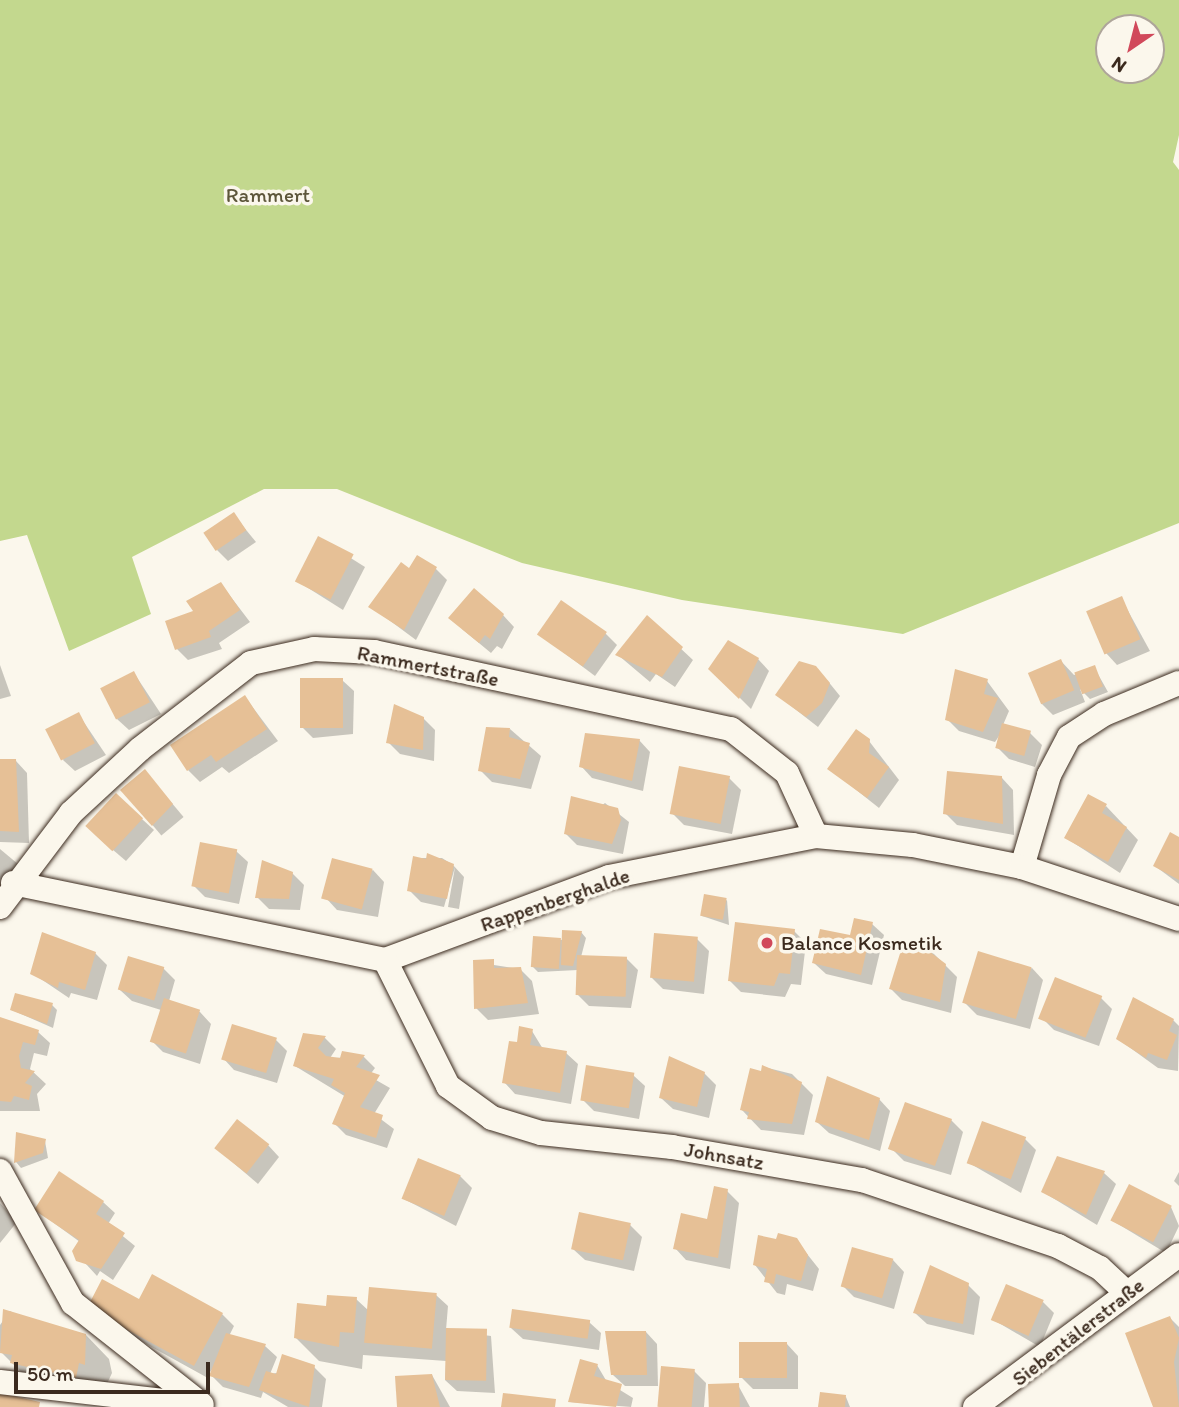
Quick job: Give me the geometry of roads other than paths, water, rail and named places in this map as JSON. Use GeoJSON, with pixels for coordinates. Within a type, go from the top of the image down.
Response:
{"type":"FeatureCollection","features":[{"type":"Feature","properties":{"kind":"street","name":"Rammertstraße"},"geometry":{"type":"LineString","coordinates":[[0,907],[13,883],[71,813],[251,663],[314,649],[373,652],[731,729],[787,773],[816,836]]}},
{"type":"Feature","properties":{"kind":"street"},"geometry":{"type":"LineString","coordinates":[[1022,866],[1049,775],[1069,737],[1104,714],[1179,683]]}},
{"type":"Feature","properties":{"kind":"street","name":"Rappenberghalde"},"geometry":{"type":"LineString","coordinates":[[385,960],[609,877],[816,836],[913,845],[1022,866],[1179,919]]}},
{"type":"Feature","properties":{"kind":"street"},"geometry":{"type":"LineString","coordinates":[[13,883],[385,960]]}},
{"type":"Feature","properties":{"kind":"street","name":"Johnsatz"},"geometry":{"type":"LineString","coordinates":[[385,960],[448,1086],[492,1118],[541,1133],[673,1147],[862,1180],[1058,1246],[1100,1268],[1127,1293]]}},
{"type":"Feature","properties":{"kind":"street"},"geometry":{"type":"LineString","coordinates":[[0,1171],[73,1303],[205,1406]]}},
{"type":"Feature","properties":{"kind":"street","name":"Siebentälerstraße"},"geometry":{"type":"LineString","coordinates":[[975,1407],[1179,1255]]}},
{"type":"Feature","properties":{"kind":"street"},"geometry":{"type":"LineString","coordinates":[[0,1382],[205,1406]]}},
{"type":"Feature","properties":{"kind":"place","name":"Balance Kosmetik"},"geometry":{"type":"Point","coordinates":[767,943]}},
{"type":"Feature","properties":{"kind":"park label","name":"Rammert"},"geometry":{"type":"Point","coordinates":[268,195]}}]}
